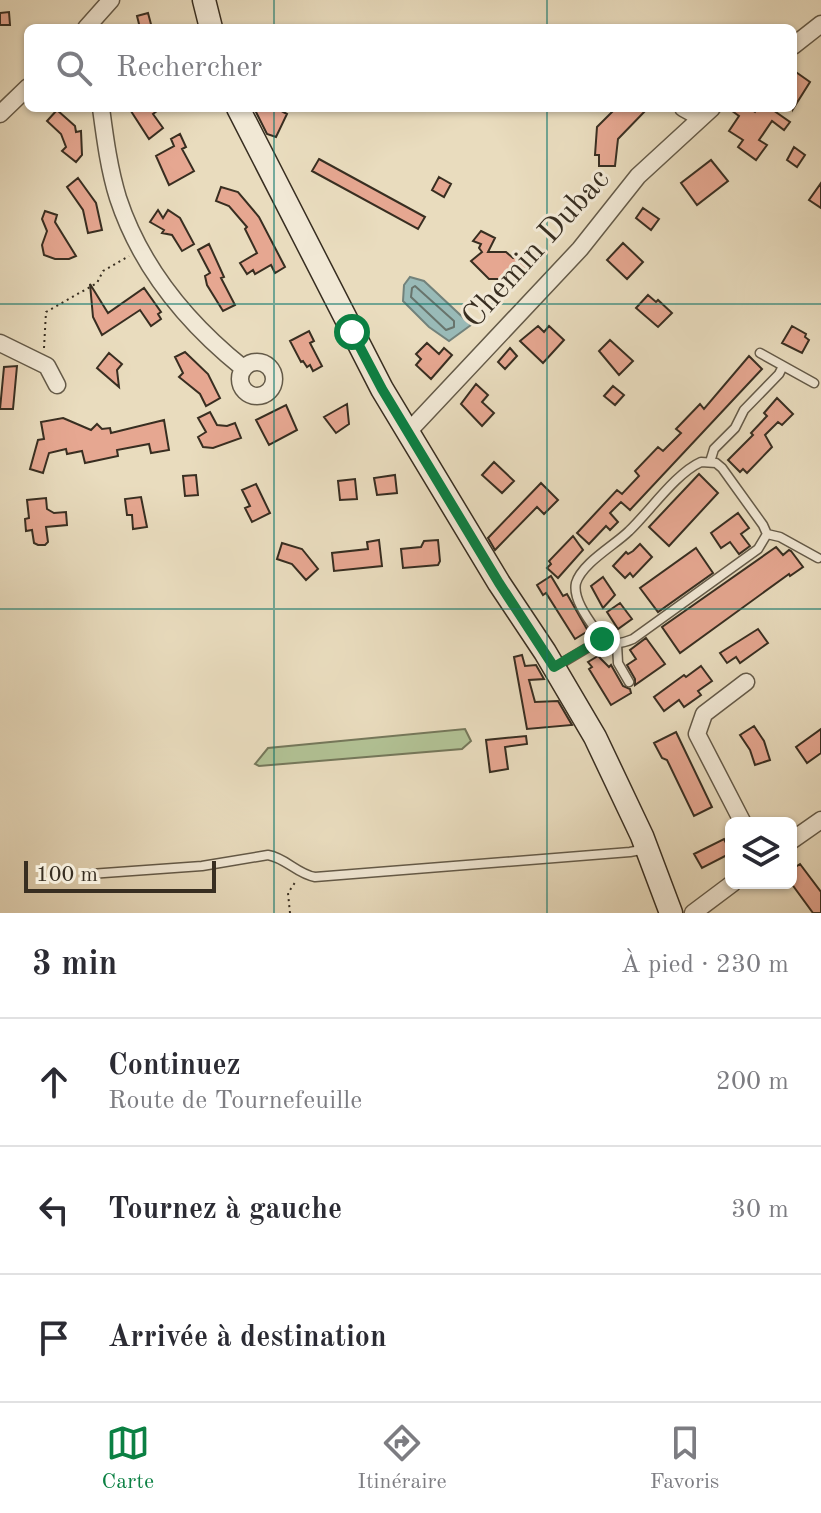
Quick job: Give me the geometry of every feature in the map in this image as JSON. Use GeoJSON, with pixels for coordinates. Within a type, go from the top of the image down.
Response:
{"type":"FeatureCollection","features":[{"type":"Feature","properties":{"kind":"street"},"geometry":{"type":"LineString","coordinates":[[90,24],[111,0]]}},
{"type":"Feature","properties":{"kind":"street"},"geometry":{"type":"LineString","coordinates":[[204,0],[210,24]]}},
{"type":"Feature","properties":{"kind":"street"},"geometry":{"type":"LineString","coordinates":[[797,43],[820,26]]}},
{"type":"Feature","properties":{"kind":"street"},"geometry":{"type":"LineString","coordinates":[[0,114],[24,91]]}},
{"type":"Feature","properties":{"kind":"street"},"geometry":{"type":"LineString","coordinates":[[102,112],[118,197],[140,250],[180,310],[215,346],[243,368]]}},
{"type":"Feature","properties":{"kind":"street"},"geometry":{"type":"LineString","coordinates":[[240,112],[352,332],[408,432],[554,667],[607,759],[671,913]]}},
{"type":"Feature","properties":{"kind":"street","name":"Chemin Dubac"},"geometry":{"type":"LineString","coordinates":[[408,432],[580,249],[638,176],[706,113]]}},
{"type":"Feature","properties":{"kind":"street"},"geometry":{"type":"LineString","coordinates":[[0,343],[47,366],[57,385]]}},
{"type":"Feature","properties":{"kind":"street"},"geometry":{"type":"LineString","coordinates":[[740,817],[697,734],[704,714],[746,682]]}},
{"type":"Feature","properties":{"kind":"street"},"geometry":{"type":"LineString","coordinates":[[797,837],[821,820]]}},
{"type":"Feature","properties":{"kind":"street"},"geometry":{"type":"LineString","coordinates":[[693,913],[725,889]]}},
{"type":"Feature","properties":{"kind":"lane"},"geometry":{"type":"LineString","coordinates":[[760,353],[814,383]]}},
{"type":"Feature","properties":{"kind":"lane"},"geometry":{"type":"LineString","coordinates":[[710,462],[714,449],[735,428],[744,410],[783,366]]}},
{"type":"Feature","properties":{"kind":"lane"},"geometry":{"type":"LineString","coordinates":[[701,462],[710,462],[722,468],[767,534],[758,549],[633,639],[617,644],[602,639],[575,592],[580,576],[609,545],[626,534],[688,470],[701,462]]}},
{"type":"Feature","properties":{"kind":"lane"},"geometry":{"type":"LineString","coordinates":[[767,534],[780,537],[818,558]]}},
{"type":"Feature","properties":{"kind":"lane"},"geometry":{"type":"LineString","coordinates":[[554,667],[602,639]]}},
{"type":"Feature","properties":{"kind":"lane"},"geometry":{"type":"LineString","coordinates":[[617,644],[618,663],[629,682]]}},
{"type":"Feature","properties":{"kind":"lane"},"geometry":{"type":"LineString","coordinates":[[90,874],[202,866],[268,855],[278,857],[303,875],[331,876],[647,849]]}},
{"type":"Feature","properties":{"kind":"path"},"geometry":{"type":"LineString","coordinates":[[36,359],[43,350],[46,312],[97,283],[103,271],[140,250]]}},
{"type":"Feature","properties":{"kind":"path"},"geometry":{"type":"LineString","coordinates":[[290,913],[288,893],[294,881],[303,875]]}},
{"type":"Feature","properties":{"kind":"green space"},"geometry":{"type":"Polygon","coordinates":[[[465,729],[471,741],[462,749],[255,764],[268,748],[465,729]]]}},
{"type":"Feature","properties":{"kind":"water"},"geometry":{"type":"Polygon","coordinates":[[[410,277],[424,281],[471,325],[449,341],[429,327],[403,301],[404,285],[410,277]]]}},
{"type":"Feature","properties":{"kind":"building"},"geometry":{"type":"Polygon","coordinates":[[[9,12],[10,25],[0,25],[0,13],[9,12]]]}},
{"type":"Feature","properties":{"kind":"building"},"geometry":{"type":"Polygon","coordinates":[[[148,13],[151,24],[139,24],[137,16],[148,13]]]}},
{"type":"Feature","properties":{"kind":"building"},"geometry":{"type":"Polygon","coordinates":[[[797,73],[810,82],[797,103],[797,73]]]}},
{"type":"Feature","properties":{"kind":"building"},"geometry":{"type":"Polygon","coordinates":[[[55,112],[59,112],[75,126],[76,132],[81,131],[82,155],[76,162],[62,151],[66,147],[61,134],[47,121],[55,112]]]}},
{"type":"Feature","properties":{"kind":"building"},"geometry":{"type":"Polygon","coordinates":[[[132,112],[156,112],[153,114],[163,128],[149,139],[132,112]]]}},
{"type":"Feature","properties":{"kind":"building"},"geometry":{"type":"Polygon","coordinates":[[[256,112],[287,114],[276,137],[267,134],[256,112]]]}},
{"type":"Feature","properties":{"kind":"building"},"geometry":{"type":"Polygon","coordinates":[[[612,112],[644,112],[618,139],[615,166],[599,166],[599,155],[595,155],[597,127],[612,112]]]}},
{"type":"Feature","properties":{"kind":"building"},"geometry":{"type":"Polygon","coordinates":[[[734,112],[776,112],[790,122],[784,130],[772,121],[759,140],[767,145],[756,160],[738,147],[743,140],[729,131],[739,116],[734,112]]]}},
{"type":"Feature","properties":{"kind":"building"},"geometry":{"type":"Polygon","coordinates":[[[180,134],[186,147],[182,149],[194,171],[169,185],[156,156],[174,146],[171,139],[180,134]]]}},
{"type":"Feature","properties":{"kind":"building"},"geometry":{"type":"Polygon","coordinates":[[[794,147],[805,155],[797,167],[787,160],[794,147]]]}},
{"type":"Feature","properties":{"kind":"building"},"geometry":{"type":"Polygon","coordinates":[[[319,159],[425,217],[418,229],[312,171],[319,159]]]}},
{"type":"Feature","properties":{"kind":"building"},"geometry":{"type":"Polygon","coordinates":[[[711,160],[728,181],[697,205],[681,183],[711,160]]]}},
{"type":"Feature","properties":{"kind":"building"},"geometry":{"type":"Polygon","coordinates":[[[439,177],[451,184],[444,197],[432,190],[439,177]]]}},
{"type":"Feature","properties":{"kind":"building"},"geometry":{"type":"Polygon","coordinates":[[[78,178],[96,203],[102,230],[88,233],[83,210],[67,187],[78,178]]]}},
{"type":"Feature","properties":{"kind":"building"},"geometry":{"type":"Polygon","coordinates":[[[821,183],[821,208],[809,200],[821,183]]]}},
{"type":"Feature","properties":{"kind":"building"},"geometry":{"type":"Polygon","coordinates":[[[221,187],[238,192],[259,217],[285,267],[275,273],[271,265],[255,274],[253,270],[247,274],[240,263],[257,253],[245,229],[247,227],[229,206],[216,201],[221,187]]]}},
{"type":"Feature","properties":{"kind":"building"},"geometry":{"type":"Polygon","coordinates":[[[643,208],[659,219],[651,230],[636,218],[643,208]]]}},
{"type":"Feature","properties":{"kind":"building"},"geometry":{"type":"Polygon","coordinates":[[[158,210],[163,218],[168,210],[180,218],[194,244],[182,251],[172,235],[162,233],[164,230],[150,222],[158,210]]]}},
{"type":"Feature","properties":{"kind":"building"},"geometry":{"type":"Polygon","coordinates":[[[45,211],[57,215],[55,222],[76,256],[55,259],[44,255],[42,245],[47,231],[42,219],[45,211]]]}},
{"type":"Feature","properties":{"kind":"building"},"geometry":{"type":"Polygon","coordinates":[[[481,231],[495,238],[488,252],[506,252],[530,269],[517,283],[509,279],[489,279],[471,261],[482,252],[479,248],[481,244],[473,241],[481,231]]]}},
{"type":"Feature","properties":{"kind":"building"},"geometry":{"type":"Polygon","coordinates":[[[623,243],[643,262],[627,279],[607,260],[623,243]]]}},
{"type":"Feature","properties":{"kind":"building"},"geometry":{"type":"Polygon","coordinates":[[[209,244],[235,305],[223,311],[207,285],[205,276],[210,273],[198,250],[209,244]]]}},
{"type":"Feature","properties":{"kind":"building"},"geometry":{"type":"Polygon","coordinates":[[[90,284],[108,313],[144,288],[161,312],[158,314],[161,319],[151,326],[140,310],[102,335],[93,317],[90,284]]]}},
{"type":"Feature","properties":{"kind":"building"},"geometry":{"type":"Polygon","coordinates":[[[648,295],[672,313],[658,327],[636,308],[648,295]]]}},
{"type":"Feature","properties":{"kind":"building"},"geometry":{"type":"Polygon","coordinates":[[[538,326],[544,332],[549,326],[564,340],[543,363],[520,341],[538,326]]]}},
{"type":"Feature","properties":{"kind":"building"},"geometry":{"type":"Polygon","coordinates":[[[792,326],[806,334],[809,340],[802,353],[782,343],[792,326]]]}},
{"type":"Feature","properties":{"kind":"building"},"geometry":{"type":"Polygon","coordinates":[[[309,331],[314,341],[310,343],[322,366],[313,371],[310,365],[307,367],[301,362],[290,341],[309,331]]]}},
{"type":"Feature","properties":{"kind":"building"},"geometry":{"type":"Polygon","coordinates":[[[610,340],[633,361],[619,375],[599,351],[610,340]]]}},
{"type":"Feature","properties":{"kind":"building"},"geometry":{"type":"Polygon","coordinates":[[[427,343],[439,354],[444,348],[452,355],[431,379],[416,365],[421,359],[416,354],[427,343]]]}},
{"type":"Feature","properties":{"kind":"building"},"geometry":{"type":"Polygon","coordinates":[[[510,348],[517,356],[505,369],[498,362],[510,348]]]}},
{"type":"Feature","properties":{"kind":"building"},"geometry":{"type":"Polygon","coordinates":[[[185,352],[208,374],[220,398],[206,406],[200,394],[179,377],[183,373],[175,357],[185,352]]]}},
{"type":"Feature","properties":{"kind":"building"},"geometry":{"type":"Polygon","coordinates":[[[109,353],[122,364],[117,370],[119,387],[97,368],[109,353]]]}},
{"type":"Feature","properties":{"kind":"building"},"geometry":{"type":"Polygon","coordinates":[[[749,356],[762,369],[630,510],[621,502],[610,513],[618,522],[610,530],[606,526],[589,544],[577,533],[617,490],[622,494],[639,476],[635,471],[658,447],[663,451],[681,433],[676,429],[700,404],[704,409],[749,356]]]}},
{"type":"Feature","properties":{"kind":"building"},"geometry":{"type":"Polygon","coordinates":[[[17,366],[13,409],[0,409],[4,367],[17,366]]]}},
{"type":"Feature","properties":{"kind":"building"},"geometry":{"type":"Polygon","coordinates":[[[476,384],[488,395],[482,402],[494,413],[482,426],[461,404],[476,384]]]}},
{"type":"Feature","properties":{"kind":"building"},"geometry":{"type":"Polygon","coordinates":[[[613,386],[624,395],[615,405],[604,396],[613,386]]]}},
{"type":"Feature","properties":{"kind":"building"},"geometry":{"type":"Polygon","coordinates":[[[777,398],[793,414],[782,425],[778,422],[765,435],[772,447],[747,473],[743,469],[740,472],[728,460],[753,435],[751,433],[767,416],[764,413],[777,398]]]}},
{"type":"Feature","properties":{"kind":"building"},"geometry":{"type":"Polygon","coordinates":[[[347,404],[349,424],[336,433],[324,417],[347,404]]]}},
{"type":"Feature","properties":{"kind":"building"},"geometry":{"type":"Polygon","coordinates":[[[286,405],[297,430],[269,445],[256,420],[286,405]]]}},
{"type":"Feature","properties":{"kind":"building"},"geometry":{"type":"Polygon","coordinates":[[[210,412],[217,425],[235,423],[241,438],[213,448],[203,447],[198,437],[206,432],[198,418],[210,412]]]}},
{"type":"Feature","properties":{"kind":"building"},"geometry":{"type":"Polygon","coordinates":[[[63,418],[91,430],[97,424],[102,429],[110,428],[111,433],[164,420],[169,450],[151,453],[149,444],[117,450],[118,456],[85,463],[82,451],[67,454],[66,449],[49,453],[43,473],[30,469],[38,440],[44,439],[41,422],[63,418]]]}},
{"type":"Feature","properties":{"kind":"building"},"geometry":{"type":"Polygon","coordinates":[[[494,462],[514,481],[502,493],[482,475],[494,462]]]}},
{"type":"Feature","properties":{"kind":"building"},"geometry":{"type":"Polygon","coordinates":[[[699,474],[718,493],[669,546],[649,527],[699,474]]]}},
{"type":"Feature","properties":{"kind":"building"},"geometry":{"type":"Polygon","coordinates":[[[196,475],[198,495],[185,496],[183,476],[196,475]]]}},
{"type":"Feature","properties":{"kind":"building"},"geometry":{"type":"Polygon","coordinates":[[[395,475],[397,493],[377,495],[374,478],[395,475]]]}},
{"type":"Feature","properties":{"kind":"building"},"geometry":{"type":"Polygon","coordinates":[[[355,479],[357,499],[340,500],[338,481],[355,479]]]}},
{"type":"Feature","properties":{"kind":"building"},"geometry":{"type":"Polygon","coordinates":[[[541,483],[558,500],[544,514],[537,507],[495,550],[488,538],[541,483]]]}},
{"type":"Feature","properties":{"kind":"building"},"geometry":{"type":"Polygon","coordinates":[[[256,484],[270,513],[252,522],[245,508],[250,506],[242,490],[256,484]]]}},
{"type":"Feature","properties":{"kind":"building"},"geometry":{"type":"Polygon","coordinates":[[[141,497],[147,527],[133,529],[132,515],[127,515],[125,499],[141,497]]]}},
{"type":"Feature","properties":{"kind":"building"},"geometry":{"type":"Polygon","coordinates":[[[46,498],[47,509],[54,513],[66,512],[67,525],[46,527],[48,542],[38,545],[34,543],[32,530],[26,531],[25,519],[29,518],[27,500],[46,498]]]}},
{"type":"Feature","properties":{"kind":"building"},"geometry":{"type":"Polygon","coordinates":[[[738,513],[749,528],[741,534],[750,546],[739,554],[730,542],[721,548],[711,533],[738,513]]]}},
{"type":"Feature","properties":{"kind":"building"},"geometry":{"type":"Polygon","coordinates":[[[573,536],[583,550],[558,578],[547,568],[551,564],[549,561],[573,536]]]}},
{"type":"Feature","properties":{"kind":"building"},"geometry":{"type":"Polygon","coordinates":[[[379,540],[382,566],[334,571],[332,553],[368,549],[367,542],[379,540]]]}},
{"type":"Feature","properties":{"kind":"building"},"geometry":{"type":"Polygon","coordinates":[[[438,540],[438,565],[403,568],[401,549],[421,547],[424,541],[438,540]]]}},
{"type":"Feature","properties":{"kind":"building"},"geometry":{"type":"Polygon","coordinates":[[[282,543],[302,549],[318,569],[306,580],[292,564],[277,559],[282,543]]]}},
{"type":"Feature","properties":{"kind":"building"},"geometry":{"type":"Polygon","coordinates":[[[640,544],[652,557],[633,577],[630,573],[625,578],[613,566],[626,552],[628,554],[640,544]]]}},
{"type":"Feature","properties":{"kind":"building"},"geometry":{"type":"Polygon","coordinates":[[[776,547],[783,555],[791,551],[803,567],[680,653],[662,627],[776,547]]]}},
{"type":"Feature","properties":{"kind":"building"},"geometry":{"type":"Polygon","coordinates":[[[696,548],[713,573],[658,612],[640,588],[696,548]]]}},
{"type":"Feature","properties":{"kind":"building"},"geometry":{"type":"Polygon","coordinates":[[[551,576],[563,596],[567,594],[588,631],[575,639],[546,593],[543,595],[537,585],[551,576]]]}},
{"type":"Feature","properties":{"kind":"building"},"geometry":{"type":"Polygon","coordinates":[[[603,577],[615,595],[603,608],[591,586],[603,577]]]}},
{"type":"Feature","properties":{"kind":"building"},"geometry":{"type":"Polygon","coordinates":[[[620,603],[632,619],[618,629],[607,612],[620,603]]]}},
{"type":"Feature","properties":{"kind":"building"},"geometry":{"type":"Polygon","coordinates":[[[758,629],[768,643],[740,663],[736,657],[727,663],[720,653],[758,629]]]}},
{"type":"Feature","properties":{"kind":"building"},"geometry":{"type":"Polygon","coordinates":[[[646,638],[665,664],[635,685],[627,665],[636,659],[630,650],[646,638]]]}},
{"type":"Feature","properties":{"kind":"building"},"geometry":{"type":"Polygon","coordinates":[[[522,655],[525,666],[536,665],[544,679],[529,680],[535,702],[558,701],[572,725],[527,729],[514,657],[522,655]]]}},
{"type":"Feature","properties":{"kind":"building"},"geometry":{"type":"Polygon","coordinates":[[[598,656],[609,667],[611,665],[623,686],[630,689],[631,693],[611,705],[589,669],[592,667],[588,662],[598,656]]]}},
{"type":"Feature","properties":{"kind":"building"},"geometry":{"type":"Polygon","coordinates":[[[701,666],[712,681],[698,691],[701,695],[684,707],[679,700],[664,711],[654,697],[701,666]]]}},
{"type":"Feature","properties":{"kind":"building"},"geometry":{"type":"Polygon","coordinates":[[[754,726],[764,741],[770,760],[755,765],[740,735],[754,726]]]}},
{"type":"Feature","properties":{"kind":"building"},"geometry":{"type":"Polygon","coordinates":[[[821,729],[821,753],[807,763],[796,747],[821,729]]]}},
{"type":"Feature","properties":{"kind":"building"},"geometry":{"type":"Polygon","coordinates":[[[676,732],[712,807],[694,816],[667,760],[662,758],[654,743],[676,732]]]}},
{"type":"Feature","properties":{"kind":"building"},"geometry":{"type":"Polygon","coordinates":[[[526,736],[527,744],[505,747],[508,769],[490,772],[486,740],[526,736]]]}},
{"type":"Feature","properties":{"kind":"building"},"geometry":{"type":"Polygon","coordinates":[[[725,841],[725,856],[702,868],[694,854],[725,841]]]}},
{"type":"Feature","properties":{"kind":"building"},"geometry":{"type":"Polygon","coordinates":[[[800,864],[821,892],[821,913],[813,913],[795,889],[797,866],[800,864]]]}},
{"type":"Feature","properties":{"kind":"route"},"geometry":{"type":"LineString","coordinates":[[352,332],[382,389],[499,583],[554,667],[602,639]]}}]}
